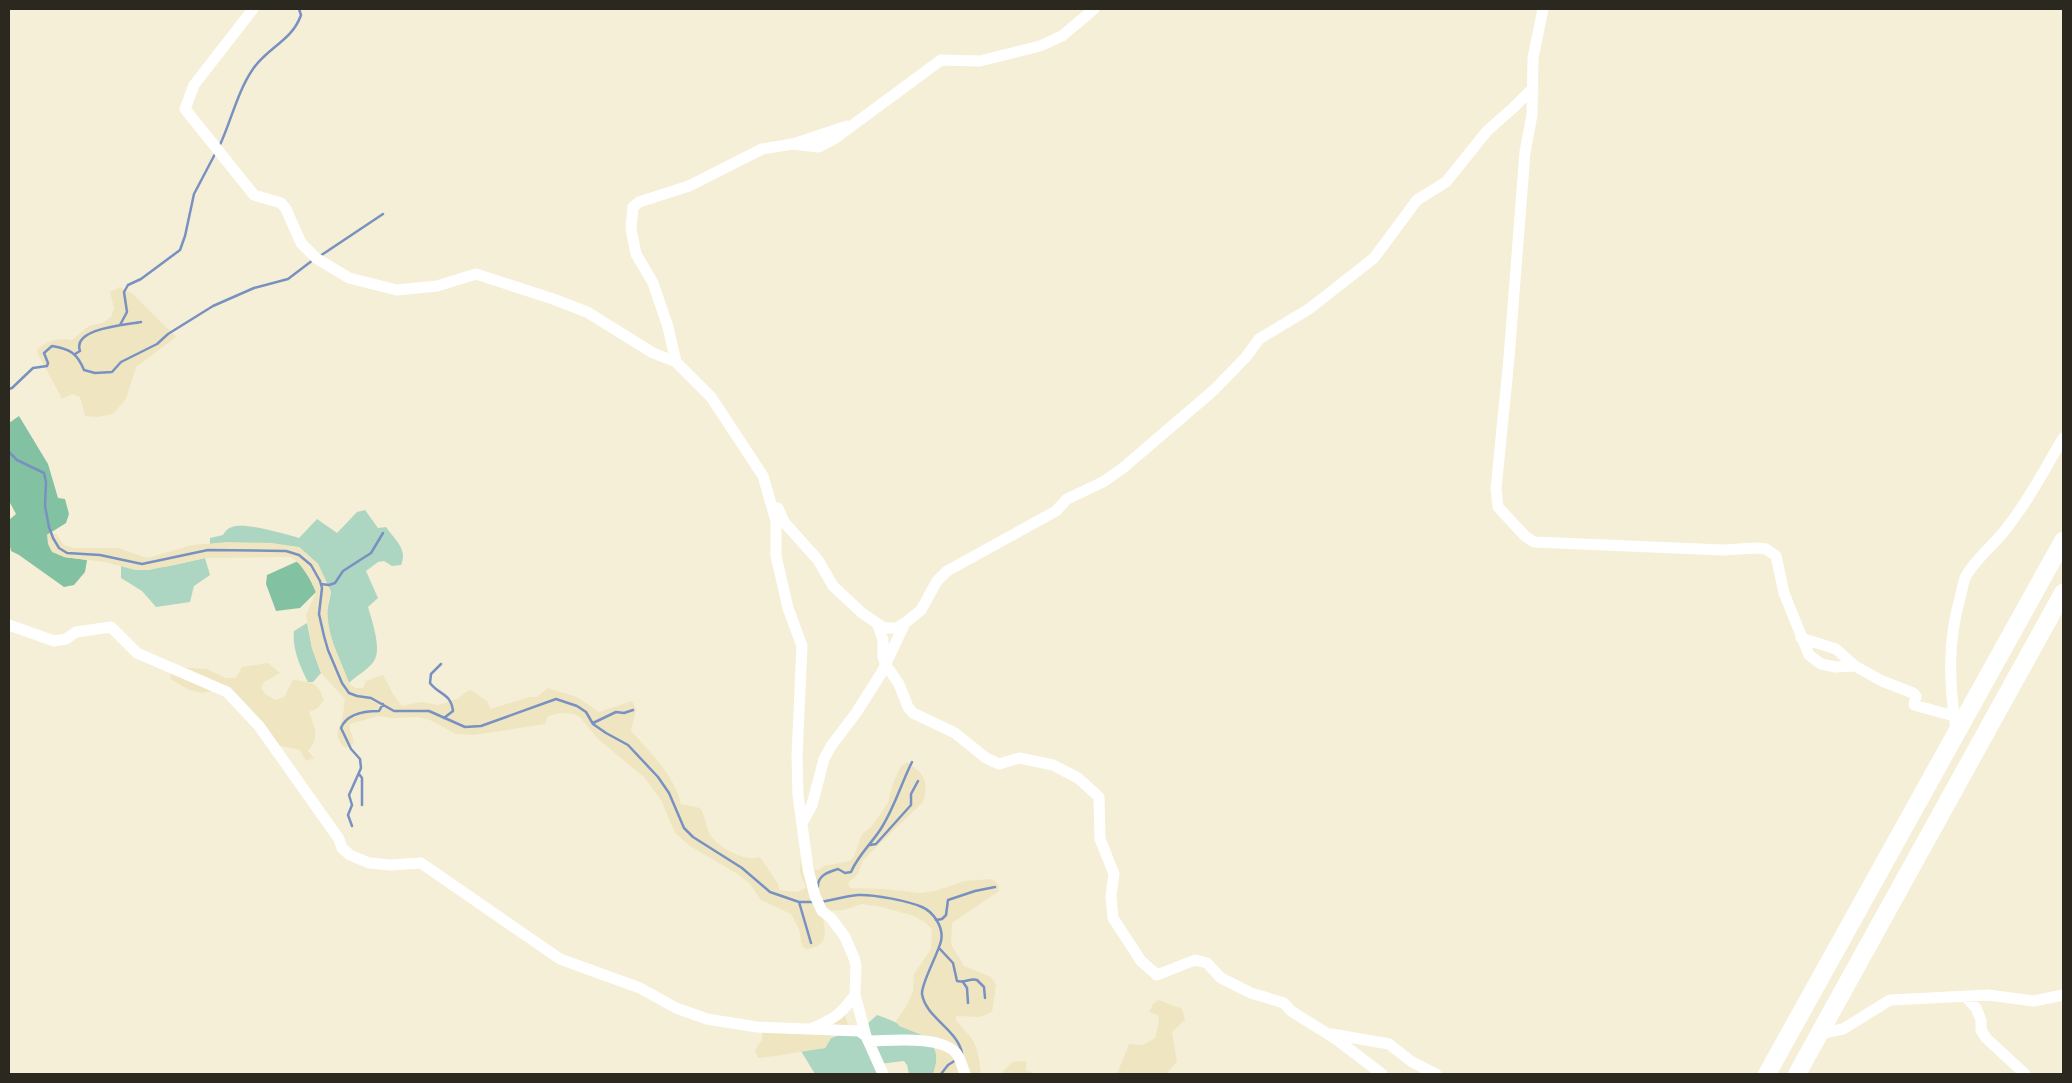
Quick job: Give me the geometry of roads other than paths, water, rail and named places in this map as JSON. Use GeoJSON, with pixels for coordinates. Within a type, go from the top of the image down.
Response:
{"type":"FeatureCollection","features":[{"type":"Feature","properties":{"kind":"highway"},"geometry":{"type":"LineString","coordinates":[[1767,1074],[1955,725],[2063,541]]}},
{"type":"Feature","properties":{"kind":"highway"},"geometry":{"type":"LineString","coordinates":[[1797,1074],[2063,593]]}},
{"type":"Feature","properties":{"kind":"street"},"geometry":{"type":"LineString","coordinates":[[253,9],[194,85],[185,109],[254,195],[281,203],[286,209],[301,243],[316,258],[350,278],[397,290],[437,286],[476,274],[587,312],[653,353],[676,362],[711,397],[763,476],[784,522],[818,560],[833,586],[878,625],[889,629],[906,623],[921,610],[937,581],[947,571],[1044,518],[1056,511],[1067,499],[1103,482],[1124,468],[1214,390],[1246,357],[1258,338],[1309,309],[1374,258],[1417,200],[1446,182],[1487,131],[1533,88]]}},
{"type":"Feature","properties":{"kind":"street"},"geometry":{"type":"LineString","coordinates":[[676,362],[668,327],[653,283],[636,254],[631,229],[633,207],[639,202],[689,186],[762,149],[792,144],[819,146],[834,139],[941,60],[980,61],[1040,46],[1062,36],[1079,24],[1094,9]]}},
{"type":"Feature","properties":{"kind":"street"},"geometry":{"type":"LineString","coordinates":[[1543,9],[1534,58],[1532,115],[1526,152],[1496,489],[1498,507],[1525,536],[1534,542],[1723,550],[1766,549],[1776,556],[1784,593],[1809,655],[1821,664],[1836,667],[1855,666]]}},
{"type":"Feature","properties":{"kind":"street"},"geometry":{"type":"LineString","coordinates":[[1955,725],[1949,661],[1957,609],[1966,576],[2025,503],[2063,438]]}},
{"type":"Feature","properties":{"kind":"street"},"geometry":{"type":"LineString","coordinates":[[763,476],[776,522],[776,556],[788,608],[802,646],[797,756],[798,794],[808,869],[815,896],[822,910],[831,918],[845,937],[854,958],[856,966],[855,995],[867,1038],[883,1074]]}},
{"type":"Feature","properties":{"kind":"street"},"geometry":{"type":"LineString","coordinates":[[802,823],[812,805],[824,759],[886,665],[906,623]]}},
{"type":"Feature","properties":{"kind":"street"},"geometry":{"type":"LineString","coordinates":[[9,625],[54,641],[66,639],[76,632],[111,626],[137,653],[227,692],[259,726],[339,839],[342,848],[350,855],[369,863],[391,865],[421,863],[560,959],[640,988],[676,1008],[707,1019],[749,1026],[859,1031],[867,1038],[942,1044],[955,1052],[961,1062],[964,1074]]}},
{"type":"Feature","properties":{"kind":"street"},"geometry":{"type":"LineString","coordinates":[[878,625],[883,640],[883,657],[886,665],[899,684],[908,707],[920,718],[948,729],[986,758],[999,764],[1019,758],[1053,765],[1078,778],[1099,797],[1100,839],[1114,874],[1111,896],[1113,918],[1141,961],[1157,975],[1195,960],[1207,963],[1221,978],[1251,993],[1284,1003],[1291,1011],[1369,1062],[1382,1074]]}},
{"type":"Feature","properties":{"kind":"street"},"geometry":{"type":"LineString","coordinates":[[1802,638],[1836,649],[1855,666],[1882,681],[1916,696],[1914,706],[1955,725]]}},
{"type":"Feature","properties":{"kind":"street"},"geometry":{"type":"LineString","coordinates":[[810,1030],[834,1019],[843,1011],[855,995]]}},
{"type":"Feature","properties":{"kind":"street"},"geometry":{"type":"LineString","coordinates":[[1819,1034],[1843,1029],[1890,1000],[1997,995],[2034,1001],[2063,995]]}},
{"type":"Feature","properties":{"kind":"street"},"geometry":{"type":"LineString","coordinates":[[1965,996],[1976,1008],[1981,1020],[1981,1030],[1986,1038],[2025,1074]]}},
{"type":"Feature","properties":{"kind":"street"},"geometry":{"type":"LineString","coordinates":[[1326,1033],[1389,1044],[1412,1062],[1436,1074]]}},
{"type":"Feature","properties":{"kind":"waterway"},"geometry":{"type":"LineString","coordinates":[[219,147],[247,78],[259,61],[292,31],[301,15],[299,9]]}},
{"type":"Feature","properties":{"kind":"waterway"},"geometry":{"type":"LineString","coordinates":[[120,325],[127,312],[124,292],[128,285],[141,279],[180,250],[194,194],[215,154]]}},
{"type":"Feature","properties":{"kind":"waterway"},"geometry":{"type":"LineString","coordinates":[[320,256],[383,214]]}},
{"type":"Feature","properties":{"kind":"waterway"},"geometry":{"type":"LineString","coordinates":[[9,389],[33,368],[47,366],[48,363],[44,353],[52,346],[72,353],[79,360],[84,370],[95,373],[112,372],[121,362],[157,344],[168,334],[213,306],[254,288],[288,279],[313,260]]}},
{"type":"Feature","properties":{"kind":"waterway"},"geometry":{"type":"LineString","coordinates":[[75,354],[80,351],[80,343],[84,337],[92,333],[113,326],[141,322]]}},
{"type":"Feature","properties":{"kind":"waterway"},"geometry":{"type":"LineString","coordinates":[[9,452],[17,460],[44,473],[46,482],[45,506],[49,527],[59,548],[67,553],[100,555],[142,564],[208,550],[286,551],[299,555],[311,565],[320,581],[322,588],[319,614],[324,636],[342,683],[349,693],[371,698],[394,711],[429,711],[465,727],[481,726],[556,699],[577,706],[586,712],[593,724],[628,745],[658,777],[669,793],[684,828],[693,837],[742,868],[770,892],[799,902],[813,902]]}},
{"type":"Feature","properties":{"kind":"waterway"},"geometry":{"type":"LineString","coordinates":[[321,584],[329,585],[335,583],[343,571],[371,553],[383,533]]}},
{"type":"Feature","properties":{"kind":"waterway"},"geometry":{"type":"LineString","coordinates":[[441,664],[431,674],[430,683],[447,697],[452,705],[453,711],[444,718]]}},
{"type":"Feature","properties":{"kind":"waterway"},"geometry":{"type":"LineString","coordinates":[[352,826],[348,815],[352,805],[349,795],[361,768],[360,759],[351,749],[341,728],[352,716],[363,712],[379,711],[383,704]]}},
{"type":"Feature","properties":{"kind":"waterway"},"geometry":{"type":"LineString","coordinates":[[593,723],[616,712],[624,713],[633,710]]}},
{"type":"Feature","properties":{"kind":"waterway"},"geometry":{"type":"LineString","coordinates":[[818,887],[819,880],[827,873],[838,869],[845,873],[851,872],[887,819],[912,762]]}},
{"type":"Feature","properties":{"kind":"waterway"},"geometry":{"type":"LineString","coordinates":[[359,774],[362,778],[362,805]]}},
{"type":"Feature","properties":{"kind":"waterway"},"geometry":{"type":"LineString","coordinates":[[870,845],[876,844],[911,805],[911,794],[918,781]]}},
{"type":"Feature","properties":{"kind":"waterway"},"geometry":{"type":"LineString","coordinates":[[936,920],[942,919],[946,915],[948,900],[995,887]]}},
{"type":"Feature","properties":{"kind":"waterway"},"geometry":{"type":"LineString","coordinates":[[821,902],[864,895],[890,898],[922,907],[934,917],[942,936],[924,983],[922,994],[929,1010],[954,1037],[962,1053]]}},
{"type":"Feature","properties":{"kind":"waterway"},"geometry":{"type":"LineString","coordinates":[[799,902],[811,943]]}},
{"type":"Feature","properties":{"kind":"waterway"},"geometry":{"type":"LineString","coordinates":[[939,948],[953,963],[957,981],[977,980],[984,987],[985,998]]}},
{"type":"Feature","properties":{"kind":"waterway"},"geometry":{"type":"LineString","coordinates":[[963,982],[967,988],[968,1003]]}},
{"type":"Feature","properties":{"kind":"waterway"},"geometry":{"type":"LineString","coordinates":[[941,1074],[948,1065],[956,1060]]}}]}
